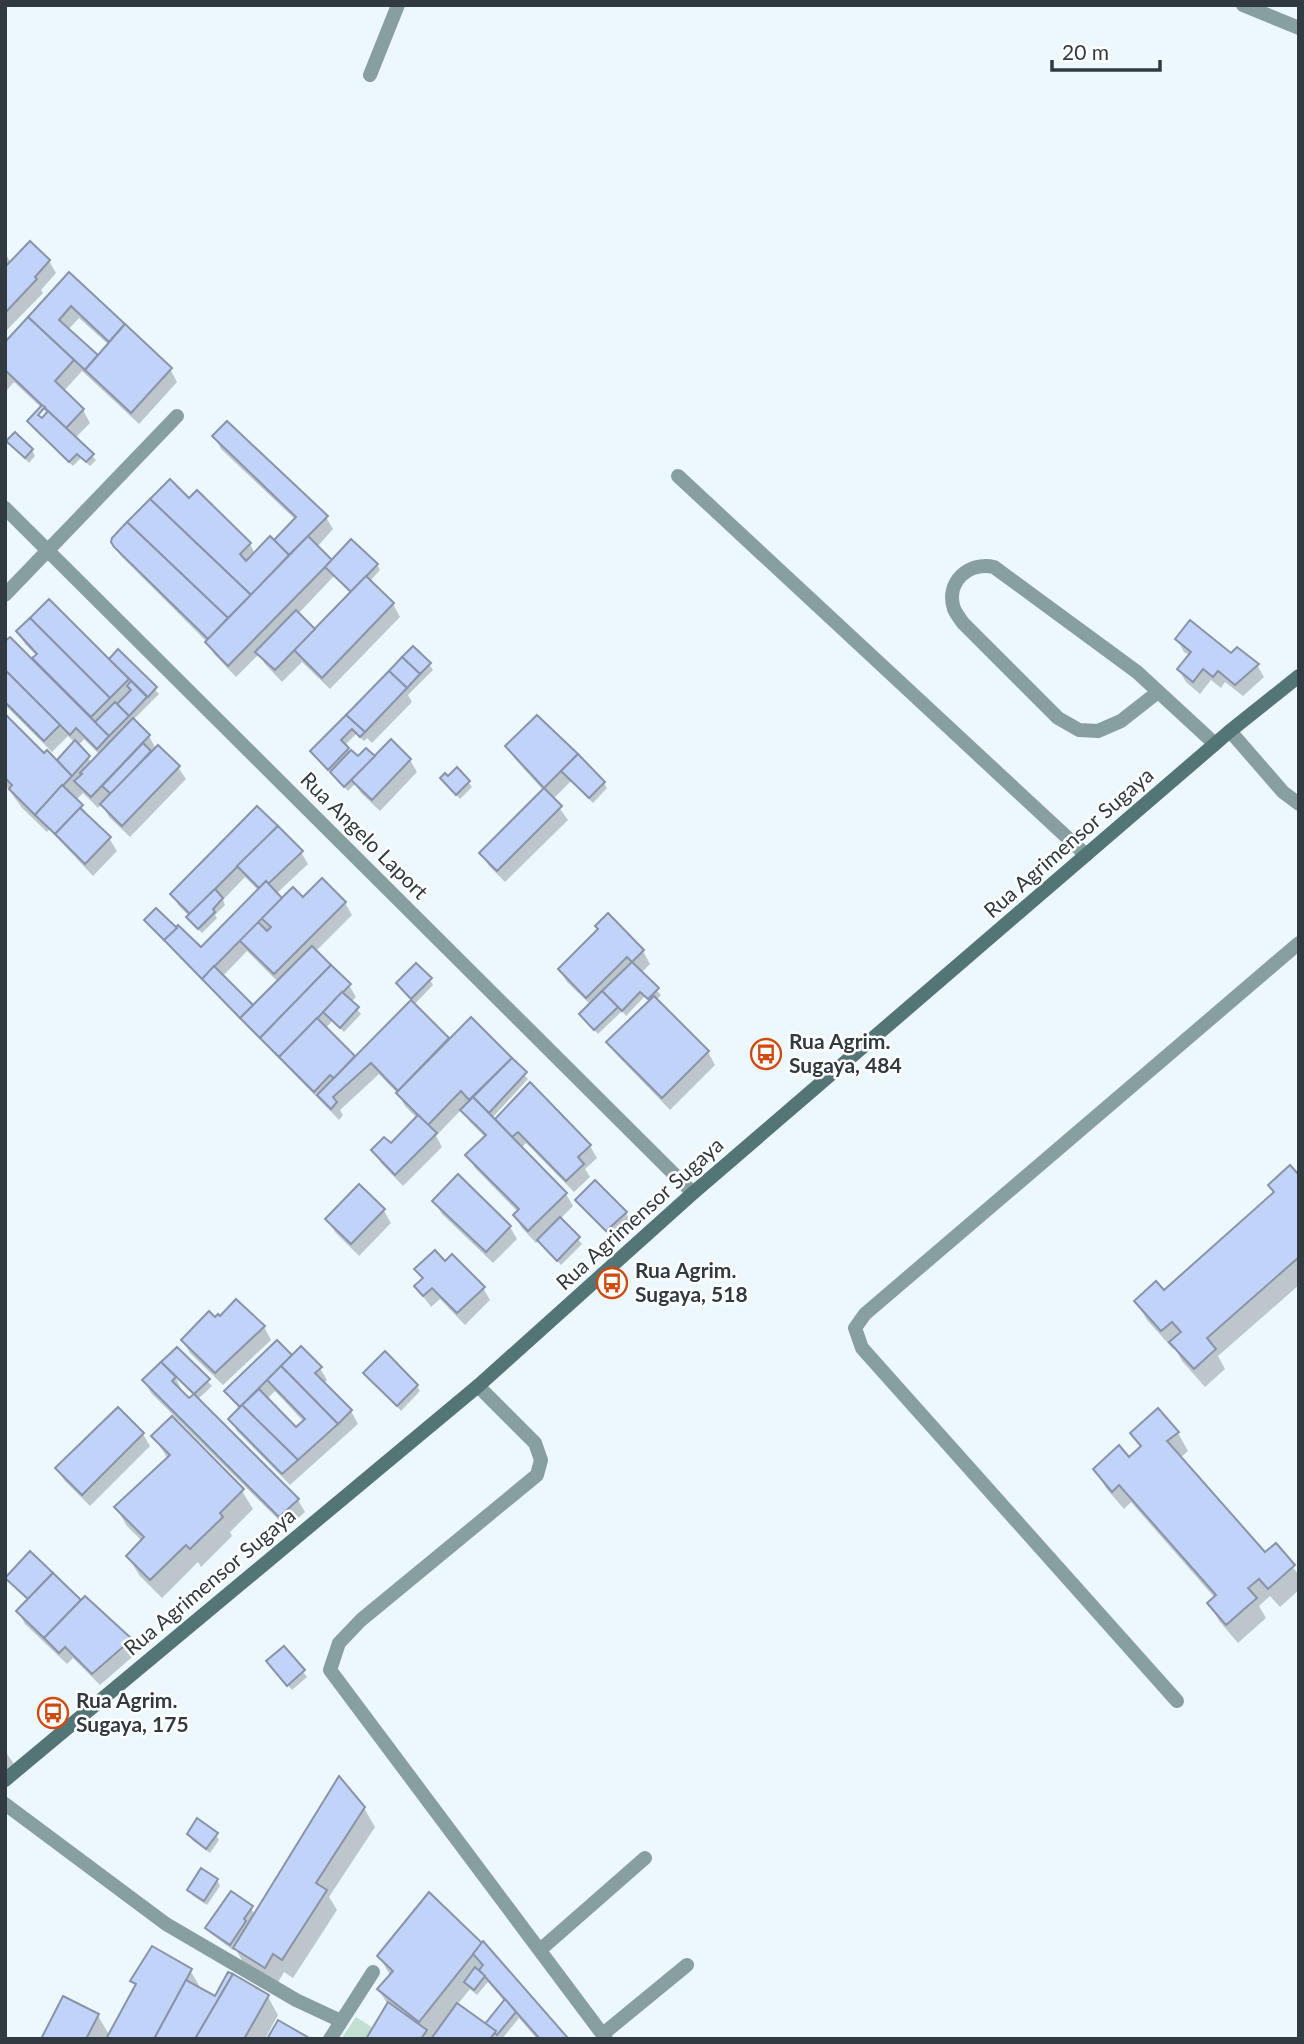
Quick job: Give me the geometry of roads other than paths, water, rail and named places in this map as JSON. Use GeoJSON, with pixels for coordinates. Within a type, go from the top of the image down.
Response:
{"type":"FeatureCollection","features":[{"type":"Feature","properties":{"kind":"main road","name":"Rua Agrimensor Sugaya"},"geometry":{"type":"LineString","coordinates":[[5,1780],[478,1386],[693,1193],[1230,731],[1299,676]]}},
{"type":"Feature","properties":{"kind":"street"},"geometry":{"type":"LineString","coordinates":[[370,75],[398,5]]}},
{"type":"Feature","properties":{"kind":"street"},"geometry":{"type":"LineString","coordinates":[[1243,5],[1299,28]]}},
{"type":"Feature","properties":{"kind":"street"},"geometry":{"type":"LineString","coordinates":[[5,596],[177,416]]}},
{"type":"Feature","properties":{"kind":"street"},"geometry":{"type":"LineString","coordinates":[[678,476],[1086,855]]}},
{"type":"Feature","properties":{"kind":"street","name":"Rua Angelo Laport"},"geometry":{"type":"LineString","coordinates":[[5,508],[693,1193]]}},
{"type":"Feature","properties":{"kind":"street"},"geometry":{"type":"LineString","coordinates":[[1158,691],[1121,721],[1098,731],[1079,730],[1058,718],[963,623],[954,608],[953,589],[963,572],[981,564],[995,567],[1137,672],[1158,691],[1215,744]]}},
{"type":"Feature","properties":{"kind":"street"},"geometry":{"type":"LineString","coordinates":[[1230,731],[1283,792],[1299,803]]}},
{"type":"Feature","properties":{"kind":"street"},"geometry":{"type":"LineString","coordinates":[[1177,1701],[862,1348],[855,1328],[865,1314],[1299,943]]}},
{"type":"Feature","properties":{"kind":"street"},"geometry":{"type":"LineString","coordinates":[[478,1386],[535,1443],[541,1460],[537,1475],[360,1620],[339,1643],[330,1670],[604,2037],[687,1965]]}},
{"type":"Feature","properties":{"kind":"street"},"geometry":{"type":"LineString","coordinates":[[5,1804],[166,1924],[296,2000],[341,2021]]}},
{"type":"Feature","properties":{"kind":"street"},"geometry":{"type":"LineString","coordinates":[[540,1950],[645,1858]]}},
{"type":"Feature","properties":{"kind":"street"},"geometry":{"type":"LineString","coordinates":[[330,2039],[373,1972]]}},
{"type":"Feature","properties":{"kind":"place","name":"Rua Agrim. Sugaya, 484"},"geometry":{"type":"Point","coordinates":[766,1054]}},
{"type":"Feature","properties":{"kind":"place","name":"Rua Agrim. Sugaya, 518"},"geometry":{"type":"Point","coordinates":[612,1283]}},
{"type":"Feature","properties":{"kind":"place","name":"Rua Agrim. Sugaya, 175"},"geometry":{"type":"Point","coordinates":[53,1713]}}]}
